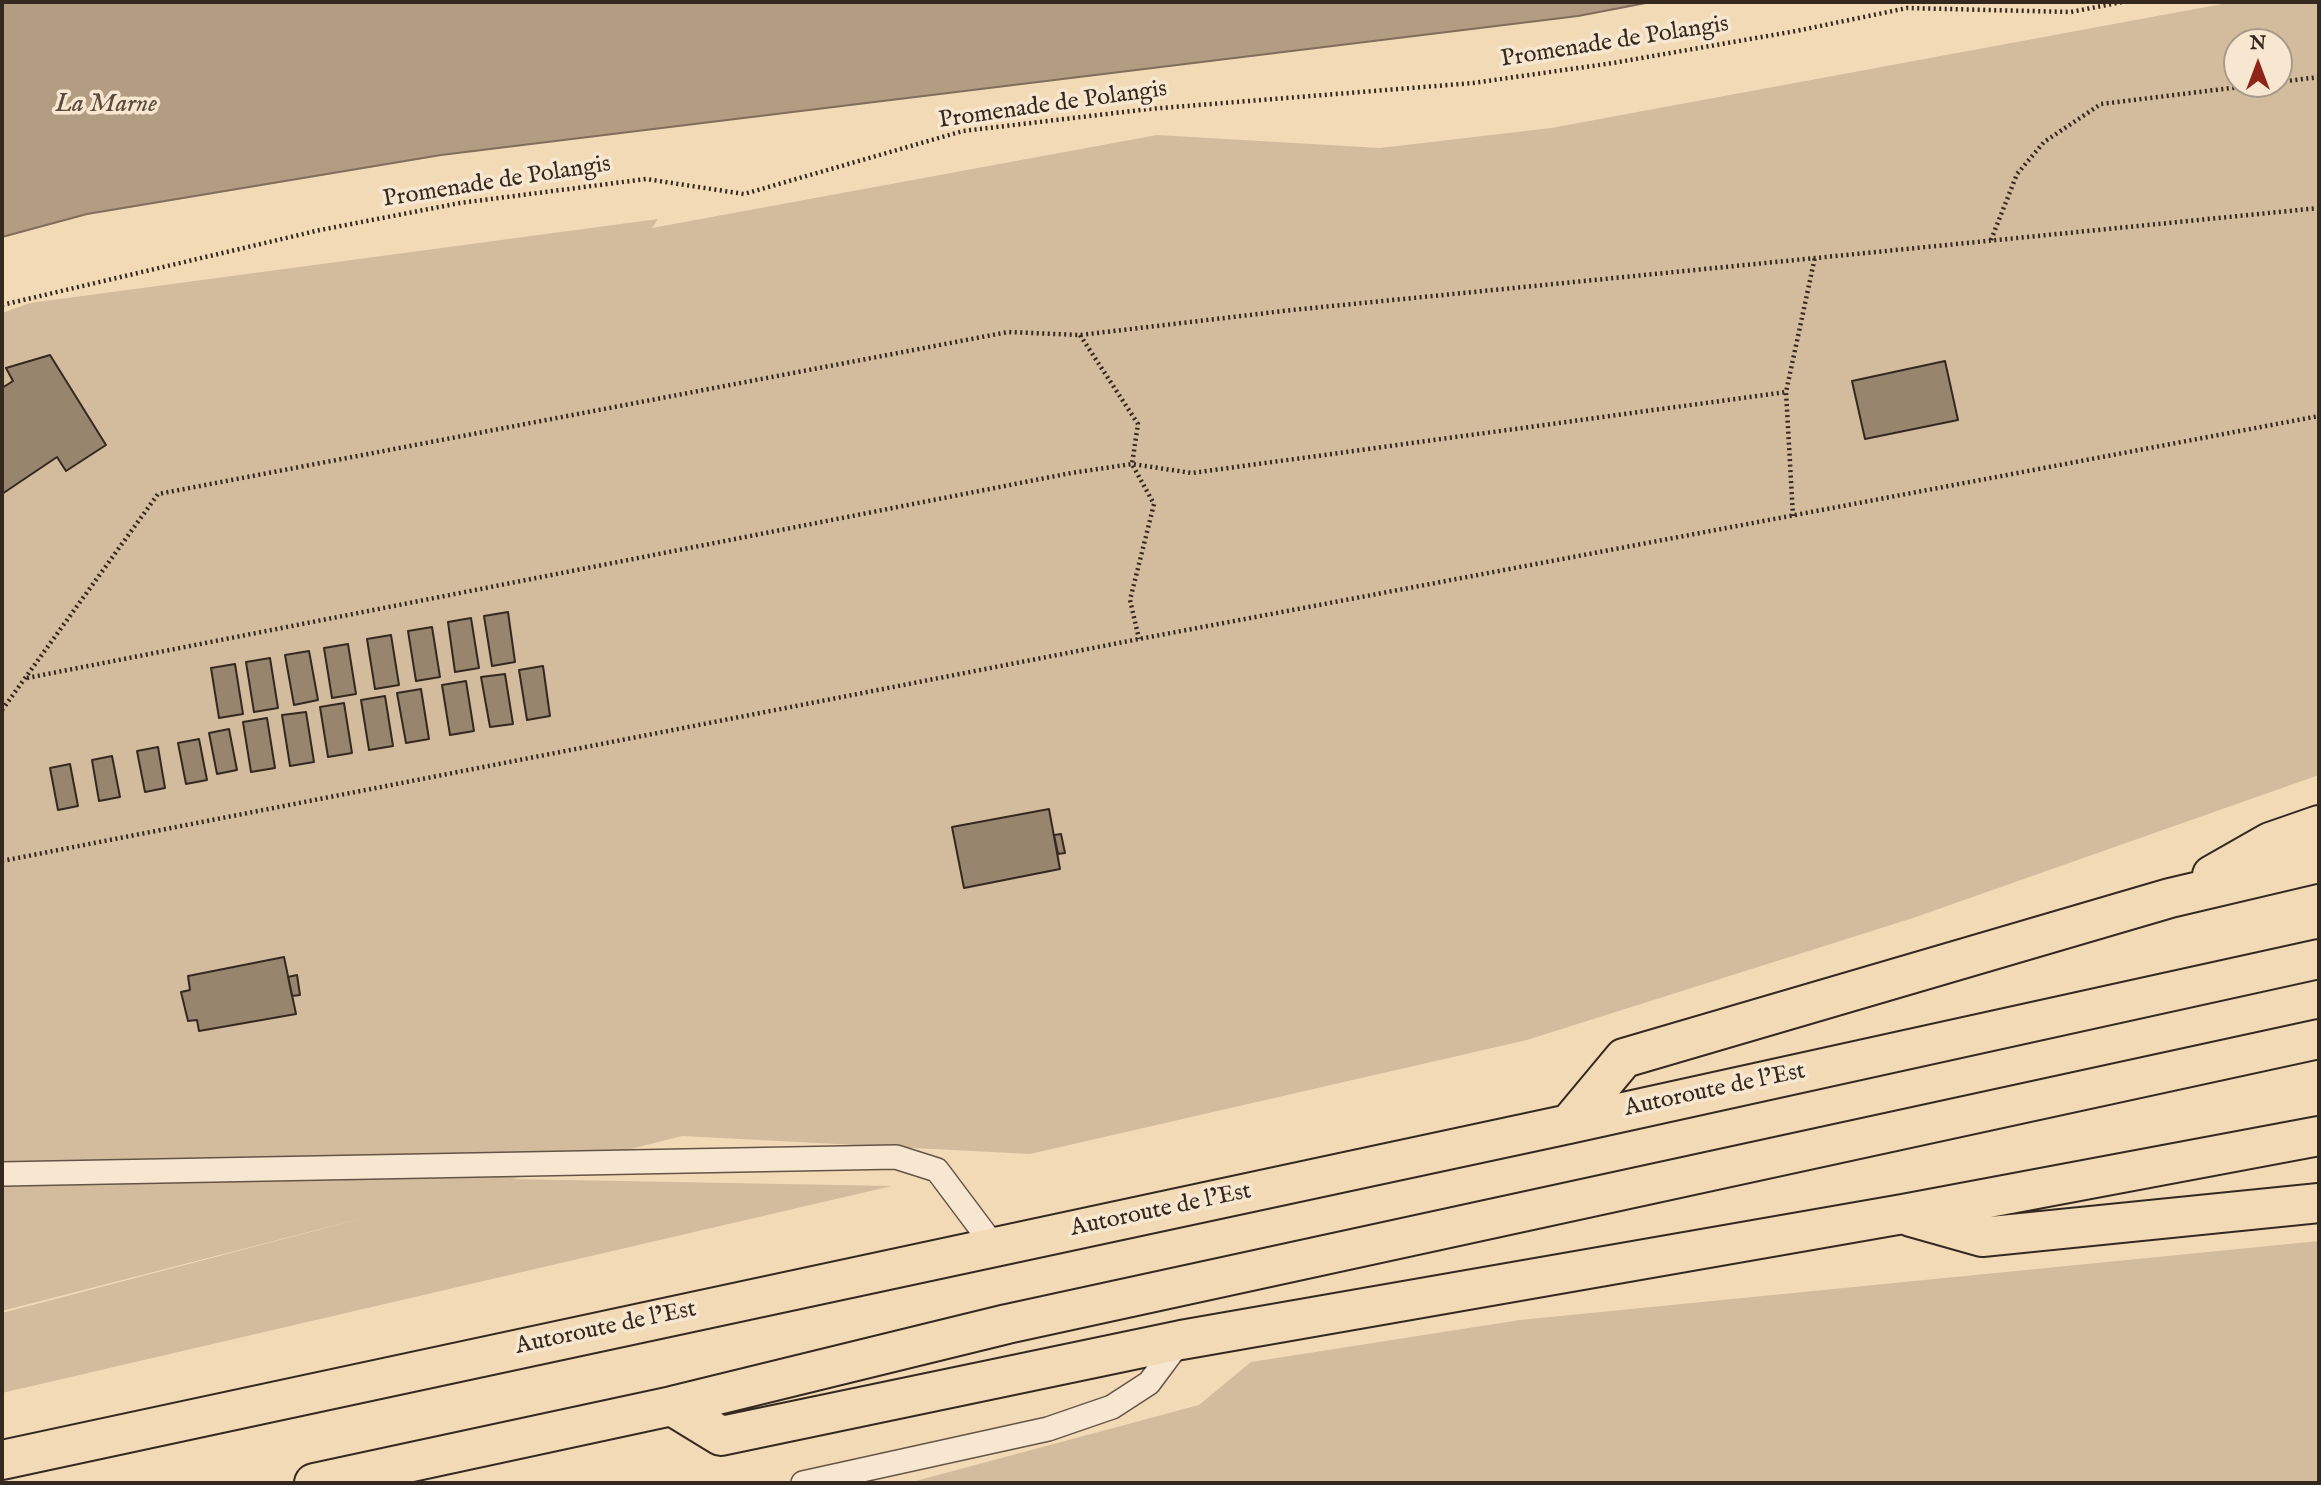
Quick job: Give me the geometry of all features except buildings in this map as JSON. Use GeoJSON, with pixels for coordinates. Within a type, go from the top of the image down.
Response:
{"type":"FeatureCollection","features":[{"type":"Feature","properties":{"kind":"highway"},"geometry":{"type":"LineString","coordinates":[[2170,898],[2270,842],[2319,825]]}},
{"type":"Feature","properties":{"kind":"highway"},"geometry":{"type":"LineString","coordinates":[[1569,1124],[1624,1058],[2170,898],[2319,863]]}},
{"type":"Feature","properties":{"kind":"highway","name":"Autoroute de l’Est"},"geometry":{"type":"LineString","coordinates":[[2,1460],[1569,1124],[2319,959]]}},
{"type":"Feature","properties":{"kind":"highway"},"geometry":{"type":"LineString","coordinates":[[314,1483],[672,1406],[1007,1324],[2319,1039]]}},
{"type":"Feature","properties":{"kind":"highway"},"geometry":{"type":"LineString","coordinates":[[672,1406],[721,1436],[1181,1340],[1902,1214],[2319,1136]]}},
{"type":"Feature","properties":{"kind":"highway"},"geometry":{"type":"LineString","coordinates":[[1902,1214],[1982,1237],[2319,1203]]}},
{"type":"Feature","properties":{"kind":"lane"},"geometry":{"type":"LineString","coordinates":[[2,1174],[896,1157],[937,1170],[994,1246]]}},
{"type":"Feature","properties":{"kind":"lane"},"geometry":{"type":"LineString","coordinates":[[803,1483],[1048,1429],[1112,1407],[1149,1383],[1181,1340]]}},
{"type":"Feature","properties":{"kind":"path","name":"Promenade de Polangis"},"geometry":{"type":"LineString","coordinates":[[2,305],[320,230],[460,203],[646,179],[744,194],[963,131],[1149,109],[1473,83],[1613,63],[1796,31],[1907,8],[2071,12],[2122,2]]}},
{"type":"Feature","properties":{"kind":"path"},"geometry":{"type":"LineString","coordinates":[[2293,80],[2319,77]]}},
{"type":"Feature","properties":{"kind":"path"},"geometry":{"type":"LineString","coordinates":[[1991,240],[2017,174],[2044,142],[2101,104],[2223,89]]}},
{"type":"Feature","properties":{"kind":"path"},"geometry":{"type":"LineString","coordinates":[[2,710],[158,494],[1008,332],[1080,335],[1292,310],[2319,208]]}},
{"type":"Feature","properties":{"kind":"path"},"geometry":{"type":"LineString","coordinates":[[1793,516],[1786,392],[1815,257]]}},
{"type":"Feature","properties":{"kind":"path"},"geometry":{"type":"LineString","coordinates":[[1080,335],[1138,424],[1132,464],[1154,504],[1130,600],[1139,639]]}},
{"type":"Feature","properties":{"kind":"path"},"geometry":{"type":"LineString","coordinates":[[26,678],[1071,473],[1132,464],[1192,473],[1786,392]]}},
{"type":"Feature","properties":{"kind":"path"},"geometry":{"type":"LineString","coordinates":[[2,861],[1139,639],[2319,416]]}},
{"type":"Feature","properties":{"kind":"shaded area"},"geometry":{"type":"Polygon","coordinates":[[[2233,2],[2319,2],[2319,775],[1913,918],[1527,1040],[1030,1154],[682,1136],[513,1179],[892,1186],[2,1393],[2,1313],[375,1215],[2,1311],[2,313],[30,303],[658,219],[652,228],[1157,135],[1380,148],[1551,128],[2233,2]]]}},
{"type":"Feature","properties":{"kind":"shaded area"},"geometry":{"type":"Polygon","coordinates":[[[2319,1241],[2319,1483],[908,1483],[1199,1405],[1251,1362],[1520,1320],[2319,1241]]]}},
{"type":"Feature","properties":{"kind":"water","name":"La Marne"},"geometry":{"type":"Polygon","coordinates":[[[2,2],[1651,2],[1578,16],[441,155],[87,214],[2,237],[2,2]]]}}]}
